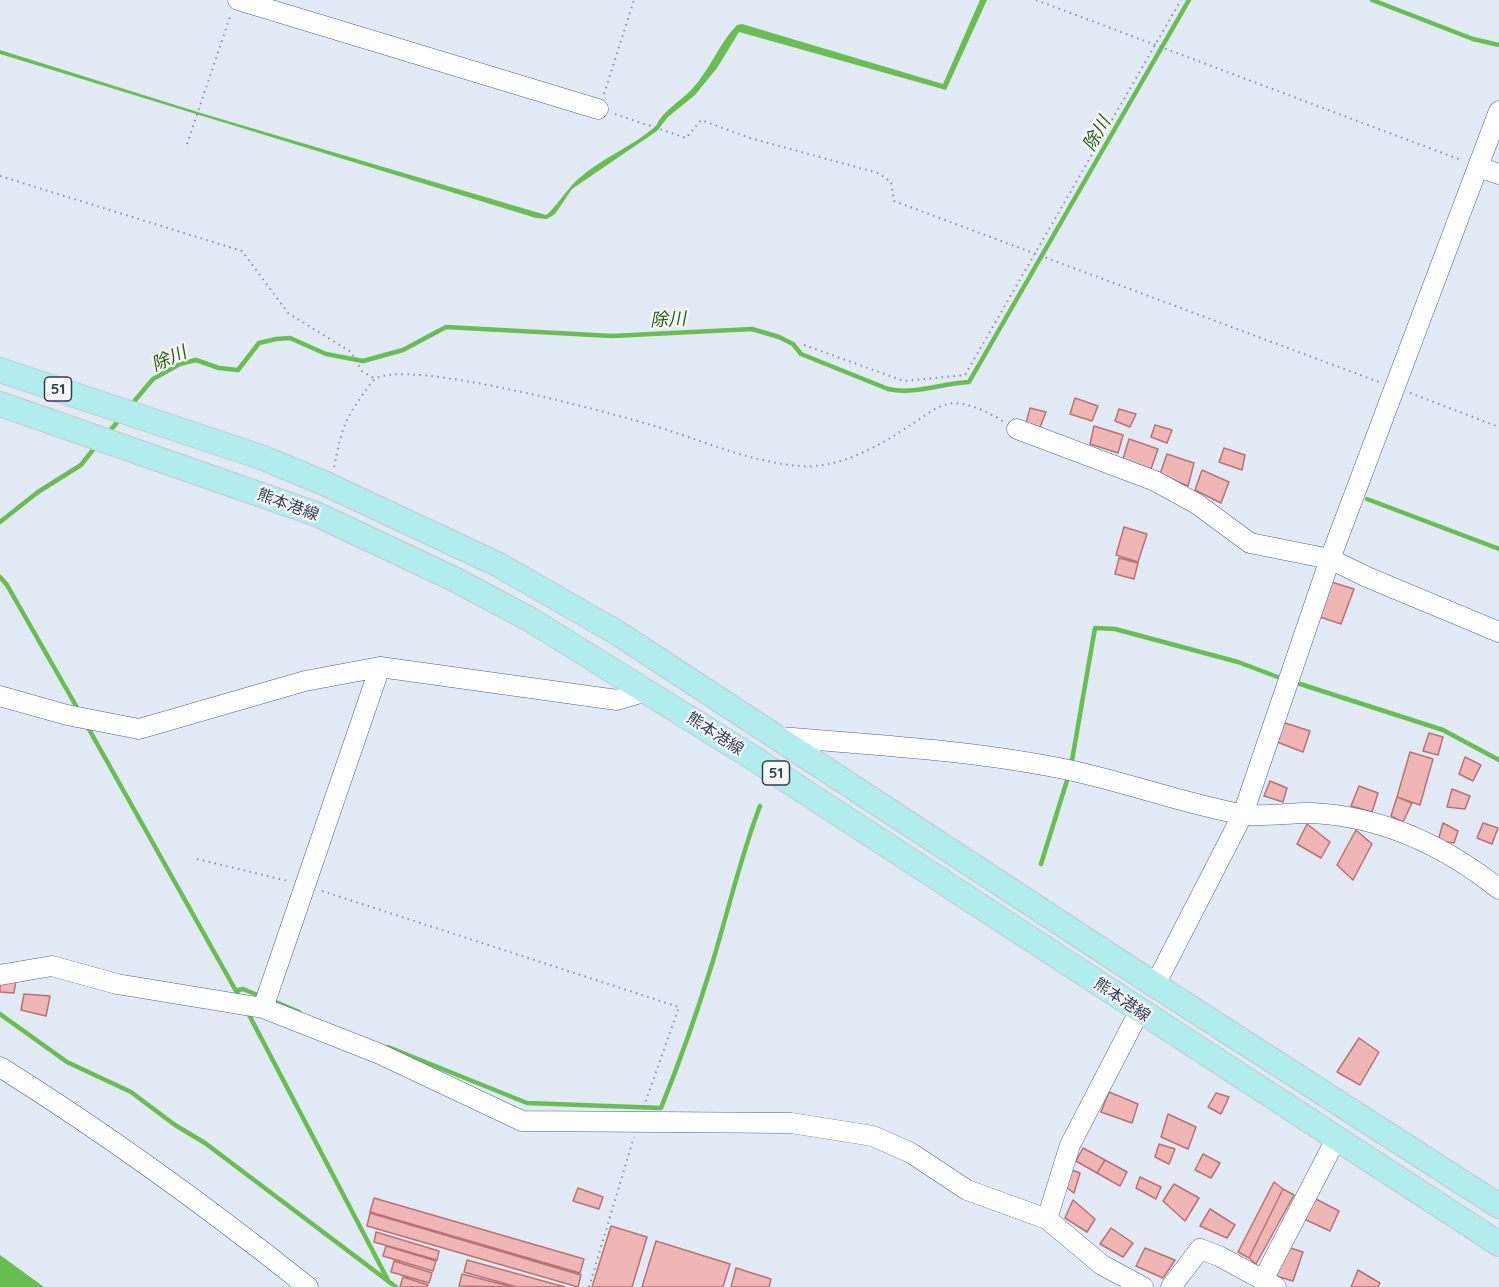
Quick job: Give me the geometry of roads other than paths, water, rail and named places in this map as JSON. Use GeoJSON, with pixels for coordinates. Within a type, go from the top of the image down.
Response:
{"type":"FeatureCollection","features":[{"type":"Feature","properties":{"kind":"main road","name":"熊本港線"},"geometry":{"type":"LineString","coordinates":[[0,370],[252,454],[326,484],[498,565],[616,632],[780,737],[1155,985],[1499,1206]]}},
{"type":"Feature","properties":{"kind":"main road","name":"熊本港線"},"geometry":{"type":"LineString","coordinates":[[0,404],[316,514],[454,579],[531,620],[647,691],[1499,1244]]}},
{"type":"Feature","properties":{"kind":"main road"},"geometry":{"type":"LineString","coordinates":[[241,489],[252,454]]}},
{"type":"Feature","properties":{"kind":"street"},"geometry":{"type":"LineString","coordinates":[[235,6],[598,109]]}},
{"type":"Feature","properties":{"kind":"street"},"geometry":{"type":"LineString","coordinates":[[1155,985],[1243,814],[1330,559],[1499,111]]}},
{"type":"Feature","properties":{"kind":"street"},"geometry":{"type":"LineString","coordinates":[[1478,167],[1499,174]]}},
{"type":"Feature","properties":{"kind":"street"},"geometry":{"type":"LineString","coordinates":[[1017,429],[1155,481],[1197,504],[1250,543],[1330,559],[1366,577],[1499,632]]}},
{"type":"Feature","properties":{"kind":"street"},"geometry":{"type":"LineString","coordinates":[[263,1008],[307,886],[380,667]]}},
{"type":"Feature","properties":{"kind":"street"},"geometry":{"type":"LineString","coordinates":[[0,696],[67,714],[139,729],[264,695],[305,681],[380,667],[616,700],[647,691]]}},
{"type":"Feature","properties":{"kind":"street"},"geometry":{"type":"LineString","coordinates":[[780,737],[962,753],[1064,769],[1243,814],[1312,813],[1365,818],[1415,837],[1472,868],[1499,889]]}},
{"type":"Feature","properties":{"kind":"street"},"geometry":{"type":"LineString","coordinates":[[0,975],[52,966],[117,984],[263,1008],[380,1054],[522,1121],[790,1123],[873,1136],[911,1153],[968,1190],[1047,1219],[1102,1265],[1143,1287]]}},
{"type":"Feature","properties":{"kind":"street"},"geometry":{"type":"LineString","coordinates":[[1047,1219],[1071,1145],[1139,1012]]}},
{"type":"Feature","properties":{"kind":"street"},"geometry":{"type":"LineString","coordinates":[[0,1067],[88,1122],[163,1174],[308,1287]]}},
{"type":"Feature","properties":{"kind":"street"},"geometry":{"type":"LineString","coordinates":[[1171,1287],[1200,1249],[1219,1256],[1269,1283],[1336,1139]]}},
{"type":"Feature","properties":{"kind":"waterway","name":"除川"},"geometry":{"type":"LineString","coordinates":[[131,405],[153,379],[180,364],[196,360],[219,368],[238,370],[259,343],[290,338],[326,354],[363,361],[403,350],[446,327],[612,336],[752,329],[779,337],[793,344],[801,354],[888,389],[908,391],[969,382],[1189,0]]}},
{"type":"Feature","properties":{"kind":"waterway","name":"除川"},"geometry":{"type":"LineString","coordinates":[[1372,0],[1473,39],[1499,45]]}},
{"type":"Feature","properties":{"kind":"waterway","name":"除川"},"geometry":{"type":"LineString","coordinates":[[108,433],[120,419]]}},
{"type":"Feature","properties":{"kind":"waterway","name":"除川"},"geometry":{"type":"LineString","coordinates":[[0,522],[38,492],[81,465],[96,446]]}},
{"type":"Feature","properties":{"kind":"waterway"},"geometry":{"type":"LineString","coordinates":[[1367,499],[1499,549]]}},
{"type":"Feature","properties":{"kind":"waterway"},"geometry":{"type":"LineString","coordinates":[[0,577],[7,585],[79,711]]}},
{"type":"Feature","properties":{"kind":"waterway"},"geometry":{"type":"LineString","coordinates":[[1071,766],[1095,628],[1115,629],[1238,662],[1283,679]]}},
{"type":"Feature","properties":{"kind":"waterway"},"geometry":{"type":"LineString","coordinates":[[1294,682],[1443,730],[1499,760]]}},
{"type":"Feature","properties":{"kind":"waterway"},"geometry":{"type":"LineString","coordinates":[[86,724],[240,998]]}},
{"type":"Feature","properties":{"kind":"waterway"},"geometry":{"type":"LineString","coordinates":[[1041,864],[1069,774]]}},
{"type":"Feature","properties":{"kind":"waterway"},"geometry":{"type":"LineString","coordinates":[[388,1047],[527,1103],[661,1108],[700,1001],[746,845],[760,806]]}},
{"type":"Feature","properties":{"kind":"waterway"},"geometry":{"type":"LineString","coordinates":[[238,990],[243,989],[260,996]]}},
{"type":"Feature","properties":{"kind":"waterway"},"geometry":{"type":"LineString","coordinates":[[271,1000],[299,1012]]}},
{"type":"Feature","properties":{"kind":"waterway"},"geometry":{"type":"LineString","coordinates":[[247,1011],[389,1282]]}},
{"type":"Feature","properties":{"kind":"waterway"},"geometry":{"type":"LineString","coordinates":[[0,1014],[67,1062],[131,1092],[175,1125],[205,1143],[396,1287]]}}]}
